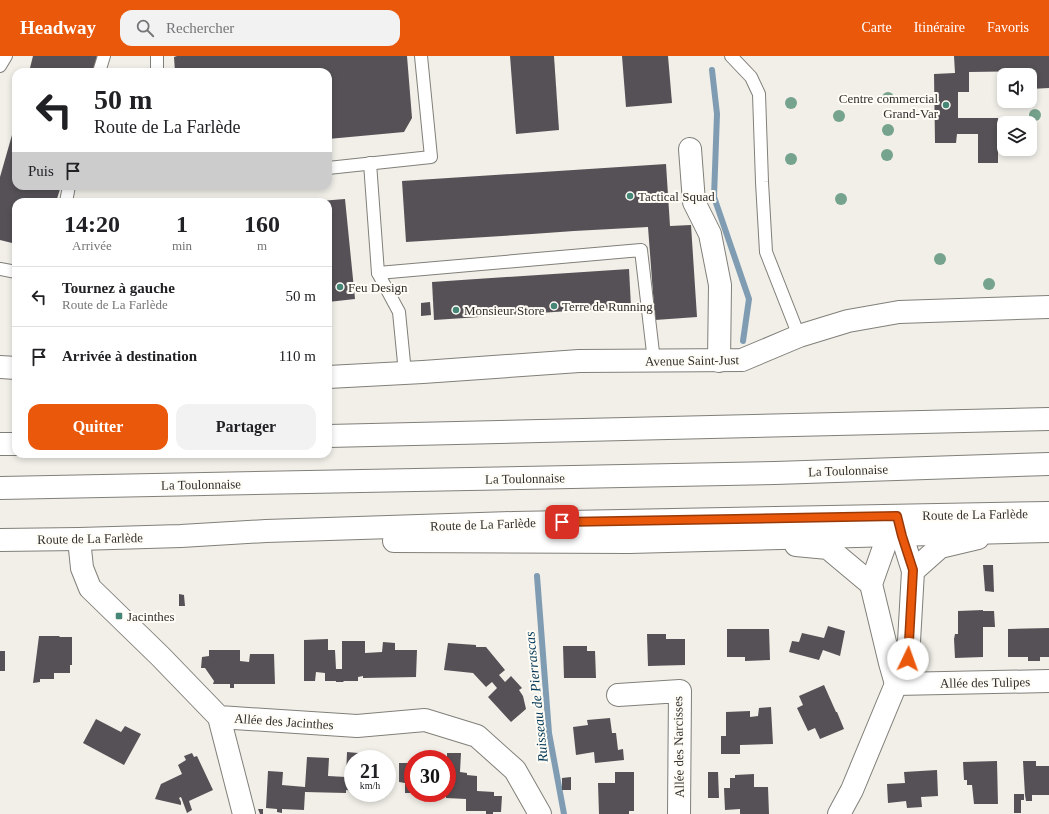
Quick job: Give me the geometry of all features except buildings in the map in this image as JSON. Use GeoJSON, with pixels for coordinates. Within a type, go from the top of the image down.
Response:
{"type":"FeatureCollection","features":[{"type":"Feature","properties":{"kind":"main road"},"geometry":{"type":"LineString","coordinates":[[690,149],[694,202],[710,234],[720,285],[719,361]]}},
{"type":"Feature","properties":{"kind":"main road","name":"Avenue Saint-Just"},"geometry":{"type":"LineString","coordinates":[[332,376],[579,361],[742,360],[799,336],[848,321],[900,312],[1049,307]]}},
{"type":"Feature","properties":{"kind":"main road"},"geometry":{"type":"LineString","coordinates":[[0,367],[12,368]]}},
{"type":"Feature","properties":{"kind":"main road"},"geometry":{"type":"LineString","coordinates":[[332,436],[1049,419]]}},
{"type":"Feature","properties":{"kind":"main road"},"geometry":{"type":"LineString","coordinates":[[0,444],[12,444]]}},
{"type":"Feature","properties":{"kind":"main road","name":"La Toulonnaise"},"geometry":{"type":"LineString","coordinates":[[0,488],[767,473],[1049,464]]}},
{"type":"Feature","properties":{"kind":"main road","name":"Route de La Farlède"},"geometry":{"type":"LineString","coordinates":[[181,536],[266,540],[621,542],[742,539],[895,529],[1049,513]]}},
{"type":"Feature","properties":{"kind":"main road","name":"Route de La Farlède"},"geometry":{"type":"LineString","coordinates":[[0,540],[181,536],[266,531],[514,523],[1003,532],[1049,531]]}},
{"type":"Feature","properties":{"kind":"main road"},"geometry":{"type":"LineString","coordinates":[[839,814],[852,790],[896,684],[908,659],[913,570],[895,529]]}},
{"type":"Feature","properties":{"kind":"main road"},"geometry":{"type":"LineString","coordinates":[[871,584],[895,529]]}},
{"type":"Feature","properties":{"kind":"main road"},"geometry":{"type":"LineString","coordinates":[[913,570],[940,546],[1003,532]]}},
{"type":"Feature","properties":{"kind":"main road","name":"Allée des Jacinthes"},"geometry":{"type":"LineString","coordinates":[[79,539],[82,568],[90,588],[160,656],[219,718],[357,726],[425,720],[433,722],[477,736],[515,770],[540,814]]}},
{"type":"Feature","properties":{"kind":"main road"},"geometry":{"type":"LineString","coordinates":[[742,539],[828,548],[871,584],[896,684]]}},
{"type":"Feature","properties":{"kind":"main road","name":"Allée des Tulipes"},"geometry":{"type":"LineString","coordinates":[[896,684],[1049,681]]}},
{"type":"Feature","properties":{"kind":"main road","name":"Allée des Narcisses"},"geometry":{"type":"LineString","coordinates":[[618,695],[680,691],[680,814]]}},
{"type":"Feature","properties":{"kind":"main road"},"geometry":{"type":"LineString","coordinates":[[219,718],[244,814]]}},
{"type":"Feature","properties":{"kind":"lane"},"geometry":{"type":"LineString","coordinates":[[0,66],[6,56]]}},
{"type":"Feature","properties":{"kind":"lane"},"geometry":{"type":"LineString","coordinates":[[100,68],[104,56]]}},
{"type":"Feature","properties":{"kind":"lane"},"geometry":{"type":"LineString","coordinates":[[157,56],[157,68]]}},
{"type":"Feature","properties":{"kind":"lane"},"geometry":{"type":"LineString","coordinates":[[332,168],[431,157],[421,56]]}},
{"type":"Feature","properties":{"kind":"lane"},"geometry":{"type":"LineString","coordinates":[[731,56],[750,77],[759,94],[766,252],[799,336]]}},
{"type":"Feature","properties":{"kind":"lane"},"geometry":{"type":"LineString","coordinates":[[370,163],[378,272],[399,312],[405,372]]}},
{"type":"Feature","properties":{"kind":"lane"},"geometry":{"type":"LineString","coordinates":[[378,272],[641,250],[654,361]]}},
{"type":"Feature","properties":{"kind":"lane"},"geometry":{"type":"LineString","coordinates":[[0,269],[12,271]]}},
{"type":"Feature","properties":{"kind":"waterway","name":"Ruisseau de Pierrascas"},"geometry":{"type":"LineString","coordinates":[[712,70],[717,114],[714,197],[749,299],[743,341]]}},
{"type":"Feature","properties":{"kind":"waterway","name":"Ruisseau de Pierrascas"},"geometry":{"type":"LineString","coordinates":[[537,576],[549,733],[564,814]]}},
{"type":"Feature","properties":{"kind":"place","name":"Centre commercial Grand-Var"},"geometry":{"type":"Point","coordinates":[946,105]}},
{"type":"Feature","properties":{"kind":"place","name":"Tactical Squad"},"geometry":{"type":"Point","coordinates":[630,196]}},
{"type":"Feature","properties":{"kind":"place","name":"Feu Design"},"geometry":{"type":"Point","coordinates":[340,287]}},
{"type":"Feature","properties":{"kind":"place","name":"Terre de Running"},"geometry":{"type":"Point","coordinates":[554,306]}},
{"type":"Feature","properties":{"kind":"place","name":"Monsieur Store"},"geometry":{"type":"Point","coordinates":[456,310]}},
{"type":"Feature","properties":{"kind":"place","name":"Jacinthes"},"geometry":{"type":"Point","coordinates":[119,616]}},
{"type":"Feature","properties":{"kind":"route"},"geometry":{"type":"LineString","coordinates":[[562,522],[897,516],[913,570],[908,659]]}}]}
